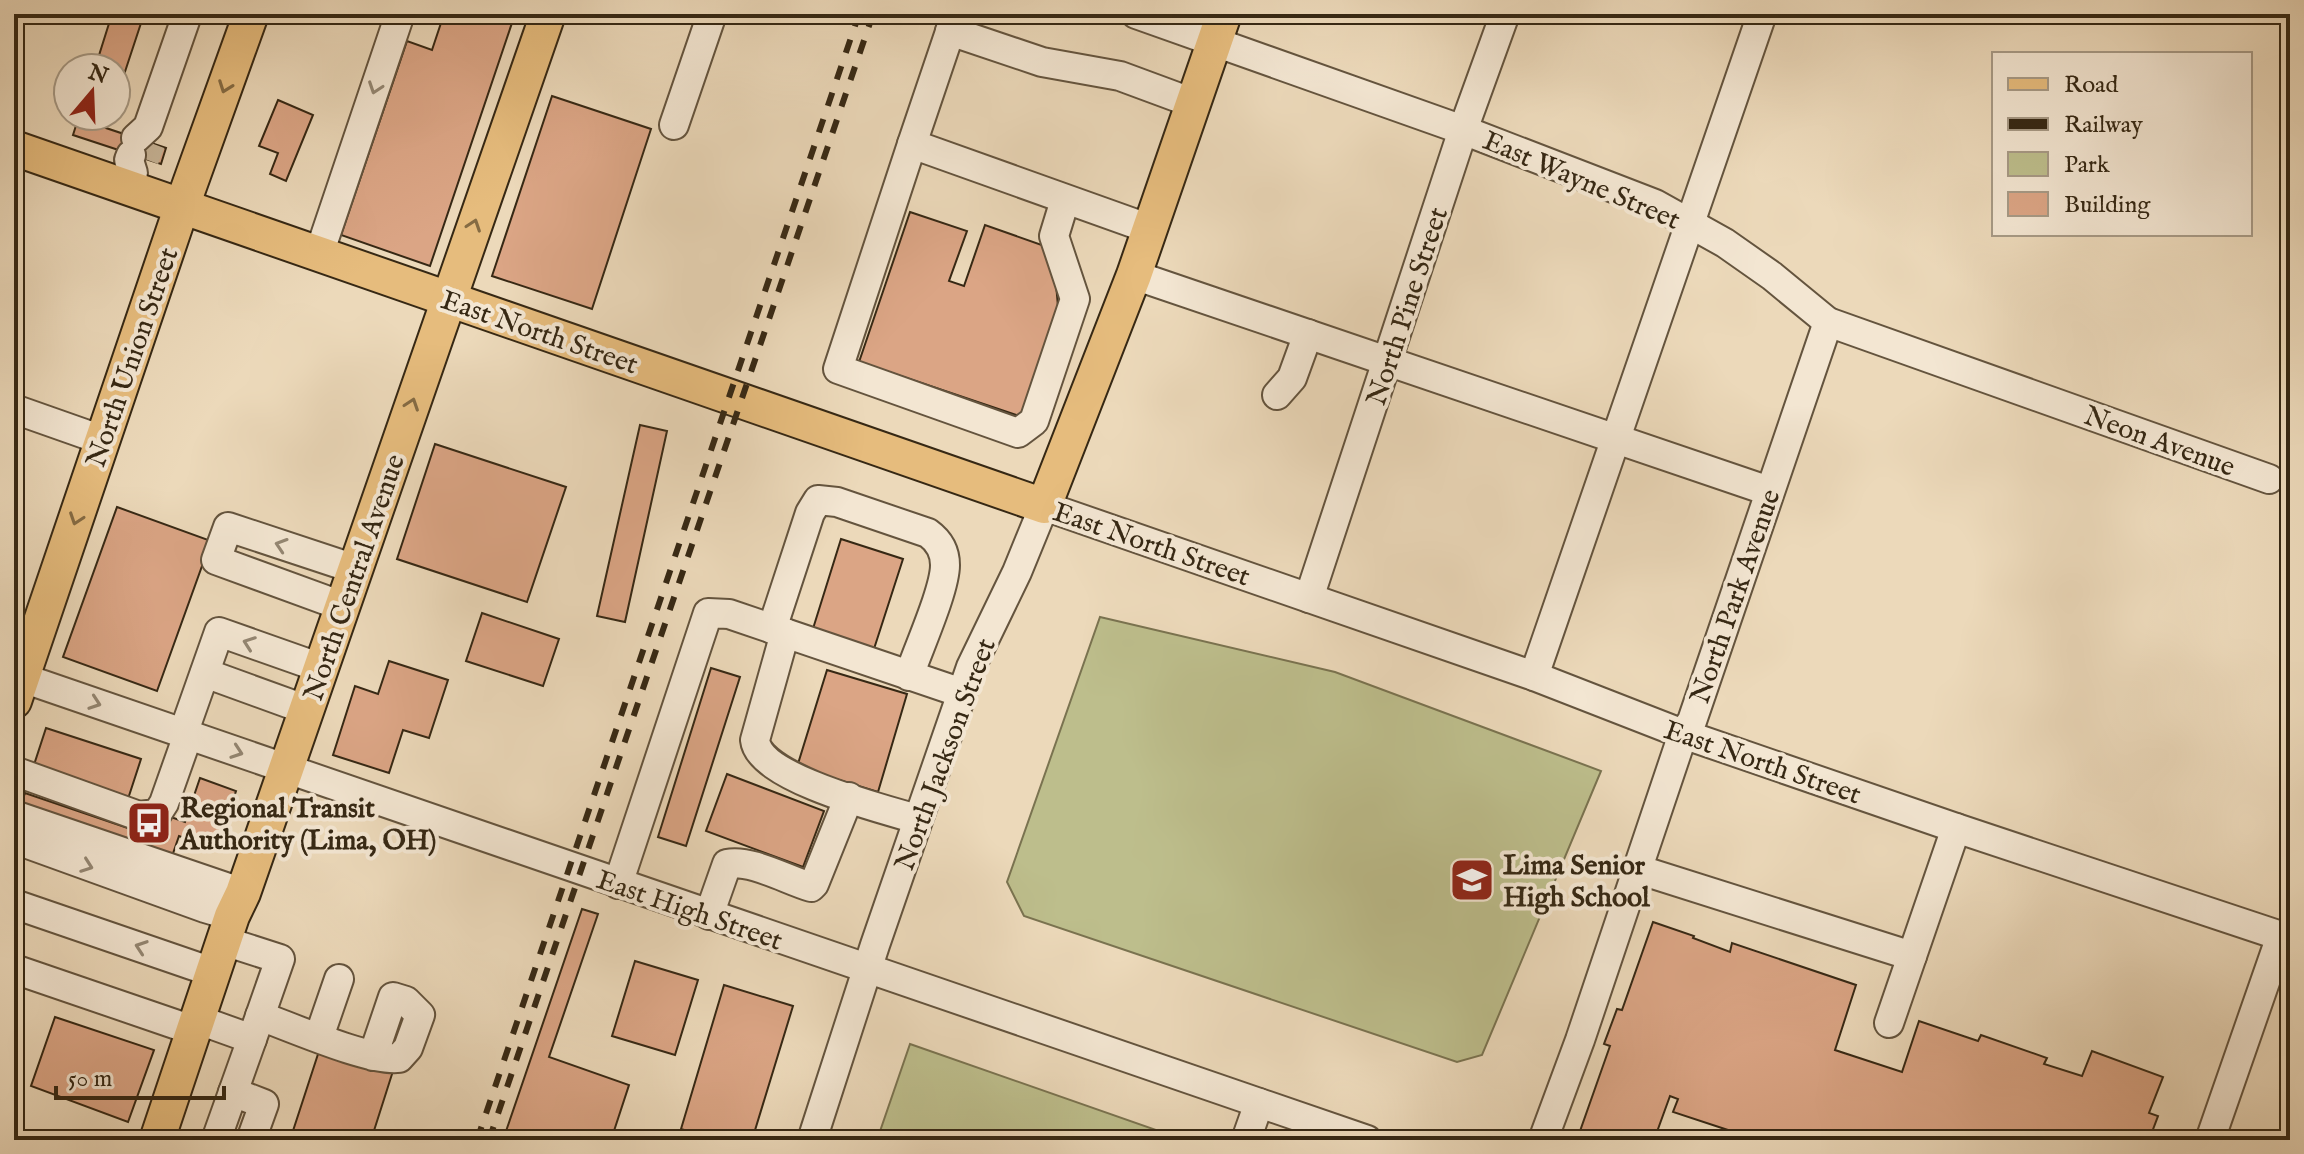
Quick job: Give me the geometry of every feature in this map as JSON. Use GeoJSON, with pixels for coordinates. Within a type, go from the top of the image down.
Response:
{"type":"FeatureCollection","features":[{"type":"Feature","properties":{"kind":"main road","name":"North Union Street"},"geometry":{"type":"LineString","coordinates":[[17,685],[251,14]]}},
{"type":"Feature","properties":{"kind":"main road","name":"North Central Avenue"},"geometry":{"type":"LineString","coordinates":[[157,1140],[548,14]]}},
{"type":"Feature","properties":{"kind":"main road","name":"North Jackson Street"},"geometry":{"type":"LineString","coordinates":[[1044,506],[1134,275],[1219,28]]}},
{"type":"Feature","properties":{"kind":"main road","name":"East North Street"},"geometry":{"type":"LineString","coordinates":[[14,148],[139,155],[182,206],[1044,506]]}},
{"type":"Feature","properties":{"kind":"street"},"geometry":{"type":"LineString","coordinates":[[319,254],[400,14]]}},
{"type":"Feature","properties":{"kind":"street"},"geometry":{"type":"LineString","coordinates":[[674,125],[712,14]]}},
{"type":"Feature","properties":{"kind":"street","name":"East Wayne Street"},"geometry":{"type":"LineString","coordinates":[[1136,14],[1219,28],[1463,130],[1655,204],[1725,243],[1772,276],[1828,322],[2051,401]]}},
{"type":"Feature","properties":{"kind":"street","name":"North Pine Street"},"geometry":{"type":"LineString","coordinates":[[1309,598],[1463,130],[1505,14]]}},
{"type":"Feature","properties":{"kind":"street"},"geometry":{"type":"LineString","coordinates":[[1534,676],[1762,14]]}},
{"type":"Feature","properties":{"kind":"street"},"geometry":{"type":"LineString","coordinates":[[139,155],[187,15]]}},
{"type":"Feature","properties":{"kind":"street"},"geometry":{"type":"LineString","coordinates":[[1065,200],[1054,236],[1075,299],[1034,421],[1018,433],[838,369],[953,22],[1042,62],[1120,76],[1193,103]]}},
{"type":"Feature","properties":{"kind":"street"},"geometry":{"type":"LineString","coordinates":[[912,144],[1150,229]]}},
{"type":"Feature","properties":{"kind":"street"},"geometry":{"type":"LineString","coordinates":[[1134,275],[1769,491]]}},
{"type":"Feature","properties":{"kind":"street","name":"North Park Avenue"},"geometry":{"type":"LineString","coordinates":[[1543,1140],[1683,734],[1692,721],[1828,322]]}},
{"type":"Feature","properties":{"kind":"street"},"geometry":{"type":"LineString","coordinates":[[1277,395],[1292,378],[1308,334]]}},
{"type":"Feature","properties":{"kind":"street","name":"Neon Avenue"},"geometry":{"type":"LineString","coordinates":[[2051,401],[2269,479]]}},
{"type":"Feature","properties":{"kind":"street"},"geometry":{"type":"LineString","coordinates":[[14,409],[102,440]]}},
{"type":"Feature","properties":{"kind":"street"},"geometry":{"type":"LineString","coordinates":[[909,676],[942,582],[945,565],[938,540],[928,533],[837,502],[818,500],[810,513],[778,631],[755,749],[777,769],[800,781],[917,819]]}},
{"type":"Feature","properties":{"kind":"street","name":"East North Street"},"geometry":{"type":"LineString","coordinates":[[1044,506],[1534,676],[1683,734],[2286,937]]}},
{"type":"Feature","properties":{"kind":"street","name":"North Jackson Street"},"geometry":{"type":"LineString","coordinates":[[812,1140],[917,819],[971,667],[1017,572],[1044,506]]}},
{"type":"Feature","properties":{"kind":"street"},"geometry":{"type":"LineString","coordinates":[[342,606],[216,560],[228,527],[355,569]]}},
{"type":"Feature","properties":{"kind":"street"},"geometry":{"type":"LineString","coordinates":[[618,884],[708,613],[729,614],[962,693]]}},
{"type":"Feature","properties":{"kind":"street"},"geometry":{"type":"LineString","coordinates":[[14,771],[139,816],[157,814],[164,803],[219,632],[321,668]]}},
{"type":"Feature","properties":{"kind":"street"},"geometry":{"type":"LineString","coordinates":[[205,673],[307,710]]}},
{"type":"Feature","properties":{"kind":"street","name":"East High Street"},"geometry":{"type":"LineString","coordinates":[[17,685],[186,734],[1367,1140]]}},
{"type":"Feature","properties":{"kind":"street"},"geometry":{"type":"LineString","coordinates":[[709,915],[727,864],[743,863],[811,887],[819,879],[849,797]]}},
{"type":"Feature","properties":{"kind":"street"},"geometry":{"type":"LineString","coordinates":[[14,815],[280,959],[216,1140]]}},
{"type":"Feature","properties":{"kind":"street"},"geometry":{"type":"LineString","coordinates":[[1889,1023],[1956,828]]}},
{"type":"Feature","properties":{"kind":"street"},"geometry":{"type":"LineString","coordinates":[[14,839],[205,908],[228,931]]}},
{"type":"Feature","properties":{"kind":"street"},"geometry":{"type":"LineString","coordinates":[[1637,869],[1912,956]]}},
{"type":"Feature","properties":{"kind":"street"},"geometry":{"type":"LineString","coordinates":[[14,904],[228,931]]}},
{"type":"Feature","properties":{"kind":"street"},"geometry":{"type":"LineString","coordinates":[[2210,1140],[2286,937]]}},
{"type":"Feature","properties":{"kind":"street"},"geometry":{"type":"LineString","coordinates":[[14,969],[197,1026],[256,1028],[319,1037],[385,1060],[399,1058],[408,1048],[420,1015],[406,1001],[393,997]]}},
{"type":"Feature","properties":{"kind":"street"},"geometry":{"type":"LineString","coordinates":[[319,1037],[339,979]]}},
{"type":"Feature","properties":{"kind":"street"},"geometry":{"type":"LineString","coordinates":[[233,1092],[264,1104],[251,1140]]}},
{"type":"Feature","properties":{"kind":"street"},"geometry":{"type":"LineString","coordinates":[[1246,1140],[1259,1103]]}},
{"type":"Feature","properties":{"kind":"green space"},"geometry":{"type":"Polygon","coordinates":[[[1100,617],[1335,672],[1601,771],[1482,1055],[1457,1062],[1024,916],[1007,882],[1100,617]]]}},
{"type":"Feature","properties":{"kind":"green space"},"geometry":{"type":"Polygon","coordinates":[[[910,1044],[1179,1138],[877,1140],[910,1044]]]}},
{"type":"Feature","properties":{"kind":"building"},"geometry":{"type":"Polygon","coordinates":[[[112,14],[144,14],[131,52],[100,52],[112,14]]]}},
{"type":"Feature","properties":{"kind":"building"},"geometry":{"type":"Polygon","coordinates":[[[444,14],[515,14],[430,266],[341,235],[407,41],[432,50],[444,14]]]}},
{"type":"Feature","properties":{"kind":"building"},"geometry":{"type":"Polygon","coordinates":[[[552,96],[651,129],[592,309],[492,276],[552,96]]]}},
{"type":"Feature","properties":{"kind":"building"},"geometry":{"type":"Polygon","coordinates":[[[278,100],[313,115],[286,181],[270,174],[278,153],[259,146],[278,100]]]}},
{"type":"Feature","properties":{"kind":"building"},"geometry":{"type":"Polygon","coordinates":[[[74,132],[118,132],[166,148],[161,164],[73,135],[74,132]]]}},
{"type":"Feature","properties":{"kind":"building"},"geometry":{"type":"Polygon","coordinates":[[[910,212],[967,231],[949,281],[964,286],[985,225],[1053,249],[1059,318],[1025,418],[859,362],[910,212]]]}},
{"type":"Feature","properties":{"kind":"building"},"geometry":{"type":"Polygon","coordinates":[[[640,425],[667,431],[625,622],[597,616],[640,425]]]}},
{"type":"Feature","properties":{"kind":"building"},"geometry":{"type":"Polygon","coordinates":[[[435,444],[566,487],[527,602],[397,559],[435,444]]]}},
{"type":"Feature","properties":{"kind":"building"},"geometry":{"type":"Polygon","coordinates":[[[117,507],[211,541],[157,691],[63,657],[117,507]]]}},
{"type":"Feature","properties":{"kind":"building"},"geometry":{"type":"Polygon","coordinates":[[[841,539],[903,559],[872,655],[811,635],[841,539]]]}},
{"type":"Feature","properties":{"kind":"building"},"geometry":{"type":"Polygon","coordinates":[[[482,613],[559,639],[543,686],[466,661],[482,613]]]}},
{"type":"Feature","properties":{"kind":"building"},"geometry":{"type":"Polygon","coordinates":[[[389,661],[448,680],[429,738],[403,730],[389,773],[333,755],[355,686],[378,694],[389,661]]]}},
{"type":"Feature","properties":{"kind":"building"},"geometry":{"type":"Polygon","coordinates":[[[711,668],[740,677],[686,846],[658,837],[711,668]]]}},
{"type":"Feature","properties":{"kind":"building"},"geometry":{"type":"Polygon","coordinates":[[[827,670],[907,694],[878,792],[797,767],[827,670]]]}},
{"type":"Feature","properties":{"kind":"building"},"geometry":{"type":"Polygon","coordinates":[[[46,728],[141,759],[126,805],[31,774],[46,728]]]}},
{"type":"Feature","properties":{"kind":"building"},"geometry":{"type":"Polygon","coordinates":[[[727,774],[824,811],[803,867],[706,831],[727,774]]]}},
{"type":"Feature","properties":{"kind":"building"},"geometry":{"type":"Polygon","coordinates":[[[200,778],[236,791],[216,849],[179,836],[169,865],[18,813],[25,793],[160,839],[168,816],[185,822],[200,778]]]}},
{"type":"Feature","properties":{"kind":"building"},"geometry":{"type":"Polygon","coordinates":[[[582,909],[598,914],[549,1057],[629,1085],[611,1140],[503,1140],[582,909]]]}},
{"type":"Feature","properties":{"kind":"building"},"geometry":{"type":"Polygon","coordinates":[[[1653,922],[1730,952],[1732,943],[1856,985],[1835,1050],[1902,1072],[1919,1021],[1978,1041],[1981,1035],[2047,1058],[2044,1064],[2082,1076],[2092,1051],[2163,1077],[2149,1113],[2158,1116],[2149,1140],[1735,1140],[1737,1133],[1673,1112],[1678,1099],[1670,1096],[1654,1140],[1595,1140],[1579,1134],[1610,1046],[1604,1044],[1617,1009],[1622,1010],[1653,922]]]}},
{"type":"Feature","properties":{"kind":"building"},"geometry":{"type":"Polygon","coordinates":[[[635,961],[698,980],[675,1055],[612,1036],[635,961]]]}},
{"type":"Feature","properties":{"kind":"building"},"geometry":{"type":"Polygon","coordinates":[[[724,985],[793,1006],[752,1140],[716,1140],[681,1129],[724,985]]]}},
{"type":"Feature","properties":{"kind":"building"},"geometry":{"type":"Polygon","coordinates":[[[55,1017],[154,1050],[128,1122],[31,1086],[55,1017]]]}},
{"type":"Feature","properties":{"kind":"building"},"geometry":{"type":"Polygon","coordinates":[[[320,1048],[393,1071],[371,1140],[290,1140],[320,1048]]]}},
{"type":"Feature","properties":{"kind":"tunnel"},"geometry":{"type":"LineString","coordinates":[[145,159],[151,143]]}},
{"type":"Feature","properties":{"kind":"railway"},"geometry":{"type":"LineString","coordinates":[[477,1140],[859,14]]}},
{"type":"Feature","properties":{"kind":"railway"},"geometry":{"type":"LineString","coordinates":[[489,1140],[873,14]]}},
{"type":"Feature","properties":{"kind":"place","name":"Regional Transit Authority (Lima, OH)"},"geometry":{"type":"Point","coordinates":[149,823]}},
{"type":"Feature","properties":{"kind":"place","name":"Lima Senior High School"},"geometry":{"type":"Point","coordinates":[1472,880]}}]}
